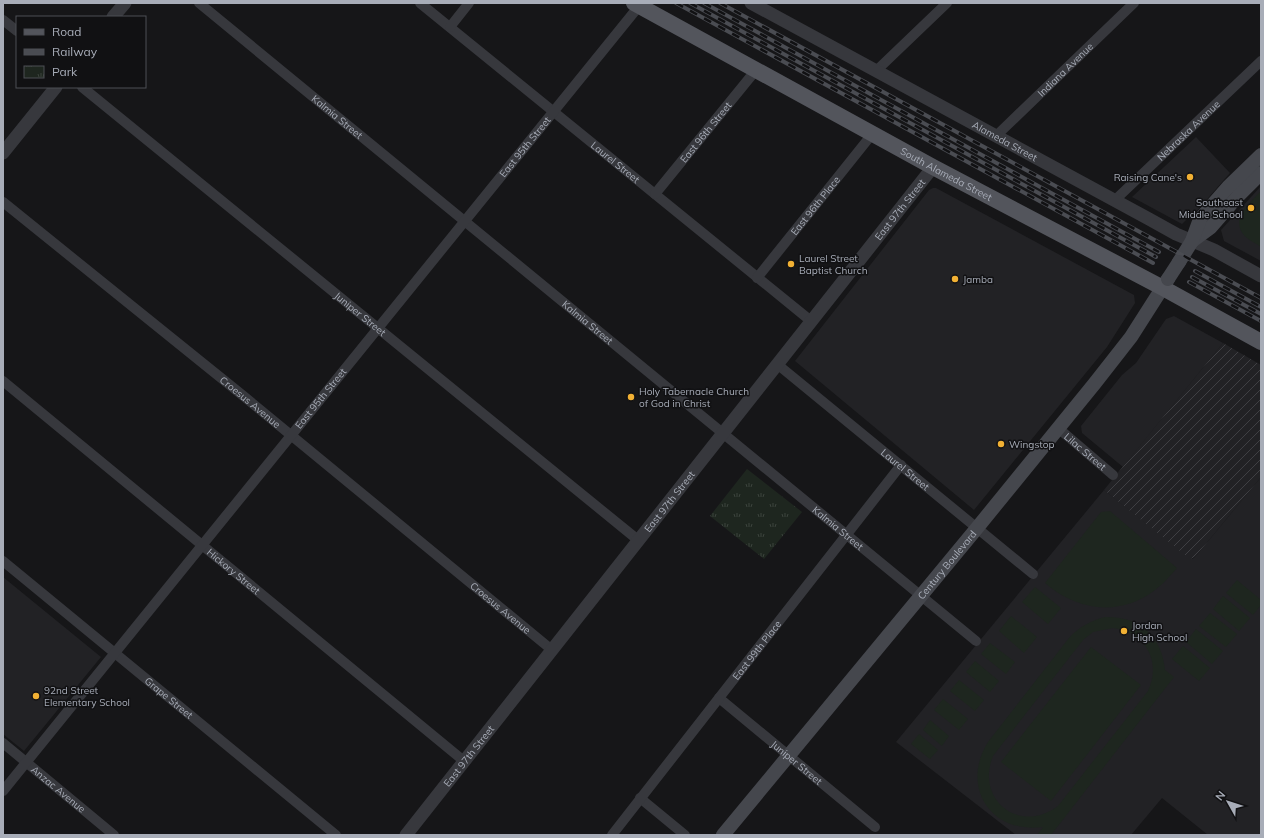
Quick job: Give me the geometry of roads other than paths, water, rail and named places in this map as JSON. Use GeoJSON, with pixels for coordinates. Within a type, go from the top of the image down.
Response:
{"type":"FeatureCollection","features":[{"type":"Feature","properties":{"kind":"main road","name":"South Alameda Street"},"geometry":{"type":"LineString","coordinates":[[637,5],[933,167],[1165,284],[1261,342]]}},
{"type":"Feature","properties":{"kind":"main road"},"geometry":{"type":"LineString","coordinates":[[1192,241],[1200,219],[1228,187],[1261,155]]}},
{"type":"Feature","properties":{"kind":"main road"},"geometry":{"type":"LineString","coordinates":[[1192,241],[1211,227],[1238,196],[1261,173]]}},
{"type":"Feature","properties":{"kind":"main road","name":"Century Boulevard"},"geometry":{"type":"LineString","coordinates":[[724,835],[977,528],[1131,337],[1192,241]]}},
{"type":"Feature","properties":{"kind":"street"},"geometry":{"type":"LineString","coordinates":[[114,16],[125,3]]}},
{"type":"Feature","properties":{"kind":"street","name":"Kalmia Street"},"geometry":{"type":"LineString","coordinates":[[199,3],[722,434],[976,640]]}},
{"type":"Feature","properties":{"kind":"street","name":"Laurel Street"},"geometry":{"type":"LineString","coordinates":[[420,3],[811,321]]}},
{"type":"Feature","properties":{"kind":"street"},"geometry":{"type":"LineString","coordinates":[[450,28],[469,3]]}},
{"type":"Feature","properties":{"kind":"street"},"geometry":{"type":"LineString","coordinates":[[876,71],[947,3]]}},
{"type":"Feature","properties":{"kind":"street","name":"Indiana Avenue"},"geometry":{"type":"LineString","coordinates":[[996,136],[1134,3]]}},
{"type":"Feature","properties":{"kind":"street","name":"Alameda Street"},"geometry":{"type":"LineString","coordinates":[[756,4],[996,136],[1192,241],[1214,250],[1261,276]]}},
{"type":"Feature","properties":{"kind":"street","name":"East 95th Street"},"geometry":{"type":"LineString","coordinates":[[3,791],[464,220],[554,112],[637,5]]}},
{"type":"Feature","properties":{"kind":"street"},"geometry":{"type":"LineString","coordinates":[[3,20],[16,30]]}},
{"type":"Feature","properties":{"kind":"street","name":"Nebraska Avenue"},"geometry":{"type":"LineString","coordinates":[[1115,200],[1261,61]]}},
{"type":"Feature","properties":{"kind":"street","name":"East 96th Street"},"geometry":{"type":"LineString","coordinates":[[655,194],[756,70]]}},
{"type":"Feature","properties":{"kind":"street"},"geometry":{"type":"LineString","coordinates":[[3,153],[55,88]]}},
{"type":"Feature","properties":{"kind":"street","name":"Juniper Street"},"geometry":{"type":"LineString","coordinates":[[83,88],[378,326],[638,540]]}},
{"type":"Feature","properties":{"kind":"street","name":"East 96th Place"},"geometry":{"type":"LineString","coordinates":[[757,278],[873,133]]}},
{"type":"Feature","properties":{"kind":"street","name":"East 97th Street"},"geometry":{"type":"LineString","coordinates":[[406,835],[933,167]]}},
{"type":"Feature","properties":{"kind":"street","name":"Croesus Avenue"},"geometry":{"type":"LineString","coordinates":[[3,202],[291,435],[552,650]]}},
{"type":"Feature","properties":{"kind":"street","name":"Laurel Street"},"geometry":{"type":"LineString","coordinates":[[777,364],[1033,574]]}},
{"type":"Feature","properties":{"kind":"street","name":"Hickory Street"},"geometry":{"type":"LineString","coordinates":[[3,381],[464,761]]}},
{"type":"Feature","properties":{"kind":"street","name":"Lilac Street"},"geometry":{"type":"LineString","coordinates":[[1058,428],[1113,475]]}},
{"type":"Feature","properties":{"kind":"street","name":"East 99th Place"},"geometry":{"type":"LineString","coordinates":[[612,835],[901,465]]}},
{"type":"Feature","properties":{"kind":"street","name":"Grape Street"},"geometry":{"type":"LineString","coordinates":[[3,561],[336,835]]}},
{"type":"Feature","properties":{"kind":"street","name":"Juniper Street"},"geometry":{"type":"LineString","coordinates":[[719,698],[875,827]]}},
{"type":"Feature","properties":{"kind":"street","name":"Anzac Avenue"},"geometry":{"type":"LineString","coordinates":[[3,743],[114,835]]}},
{"type":"Feature","properties":{"kind":"street"},"geometry":{"type":"LineString","coordinates":[[640,798],[685,835]]}},
{"type":"Feature","properties":{"kind":"railway"},"geometry":{"type":"LineString","coordinates":[[676,3],[1153,263]]}},
{"type":"Feature","properties":{"kind":"railway"},"geometry":{"type":"LineString","coordinates":[[690,3],[1156,257]]}},
{"type":"Feature","properties":{"kind":"railway"},"geometry":{"type":"LineString","coordinates":[[704,3],[1159,252]]}},
{"type":"Feature","properties":{"kind":"railway"},"geometry":{"type":"LineString","coordinates":[[720,3],[1261,298]]}},
{"type":"Feature","properties":{"kind":"railway"},"geometry":{"type":"LineString","coordinates":[[1195,271],[1261,307]]}},
{"type":"Feature","properties":{"kind":"railway"},"geometry":{"type":"LineString","coordinates":[[1192,277],[1261,314]]}},
{"type":"Feature","properties":{"kind":"railway"},"geometry":{"type":"LineString","coordinates":[[1189,282],[1261,321]]}},
{"type":"Feature","properties":{"kind":"place","name":"Raising Cane's"},"geometry":{"type":"Point","coordinates":[1190,177]}},
{"type":"Feature","properties":{"kind":"place","name":"Southeast Middle School"},"geometry":{"type":"Point","coordinates":[1251,208]}},
{"type":"Feature","properties":{"kind":"place","name":"Laurel Street Baptist Church"},"geometry":{"type":"Point","coordinates":[791,264]}},
{"type":"Feature","properties":{"kind":"place","name":"Jamba"},"geometry":{"type":"Point","coordinates":[955,279]}},
{"type":"Feature","properties":{"kind":"place","name":"Holy Tabernacle Church of God in Christ"},"geometry":{"type":"Point","coordinates":[631,397]}},
{"type":"Feature","properties":{"kind":"place","name":"Wingstop"},"geometry":{"type":"Point","coordinates":[1001,444]}},
{"type":"Feature","properties":{"kind":"place","name":"Jordan High School"},"geometry":{"type":"Point","coordinates":[1124,631]}},
{"type":"Feature","properties":{"kind":"place","name":"92nd Street Elementary School"},"geometry":{"type":"Point","coordinates":[36,696]}}]}
